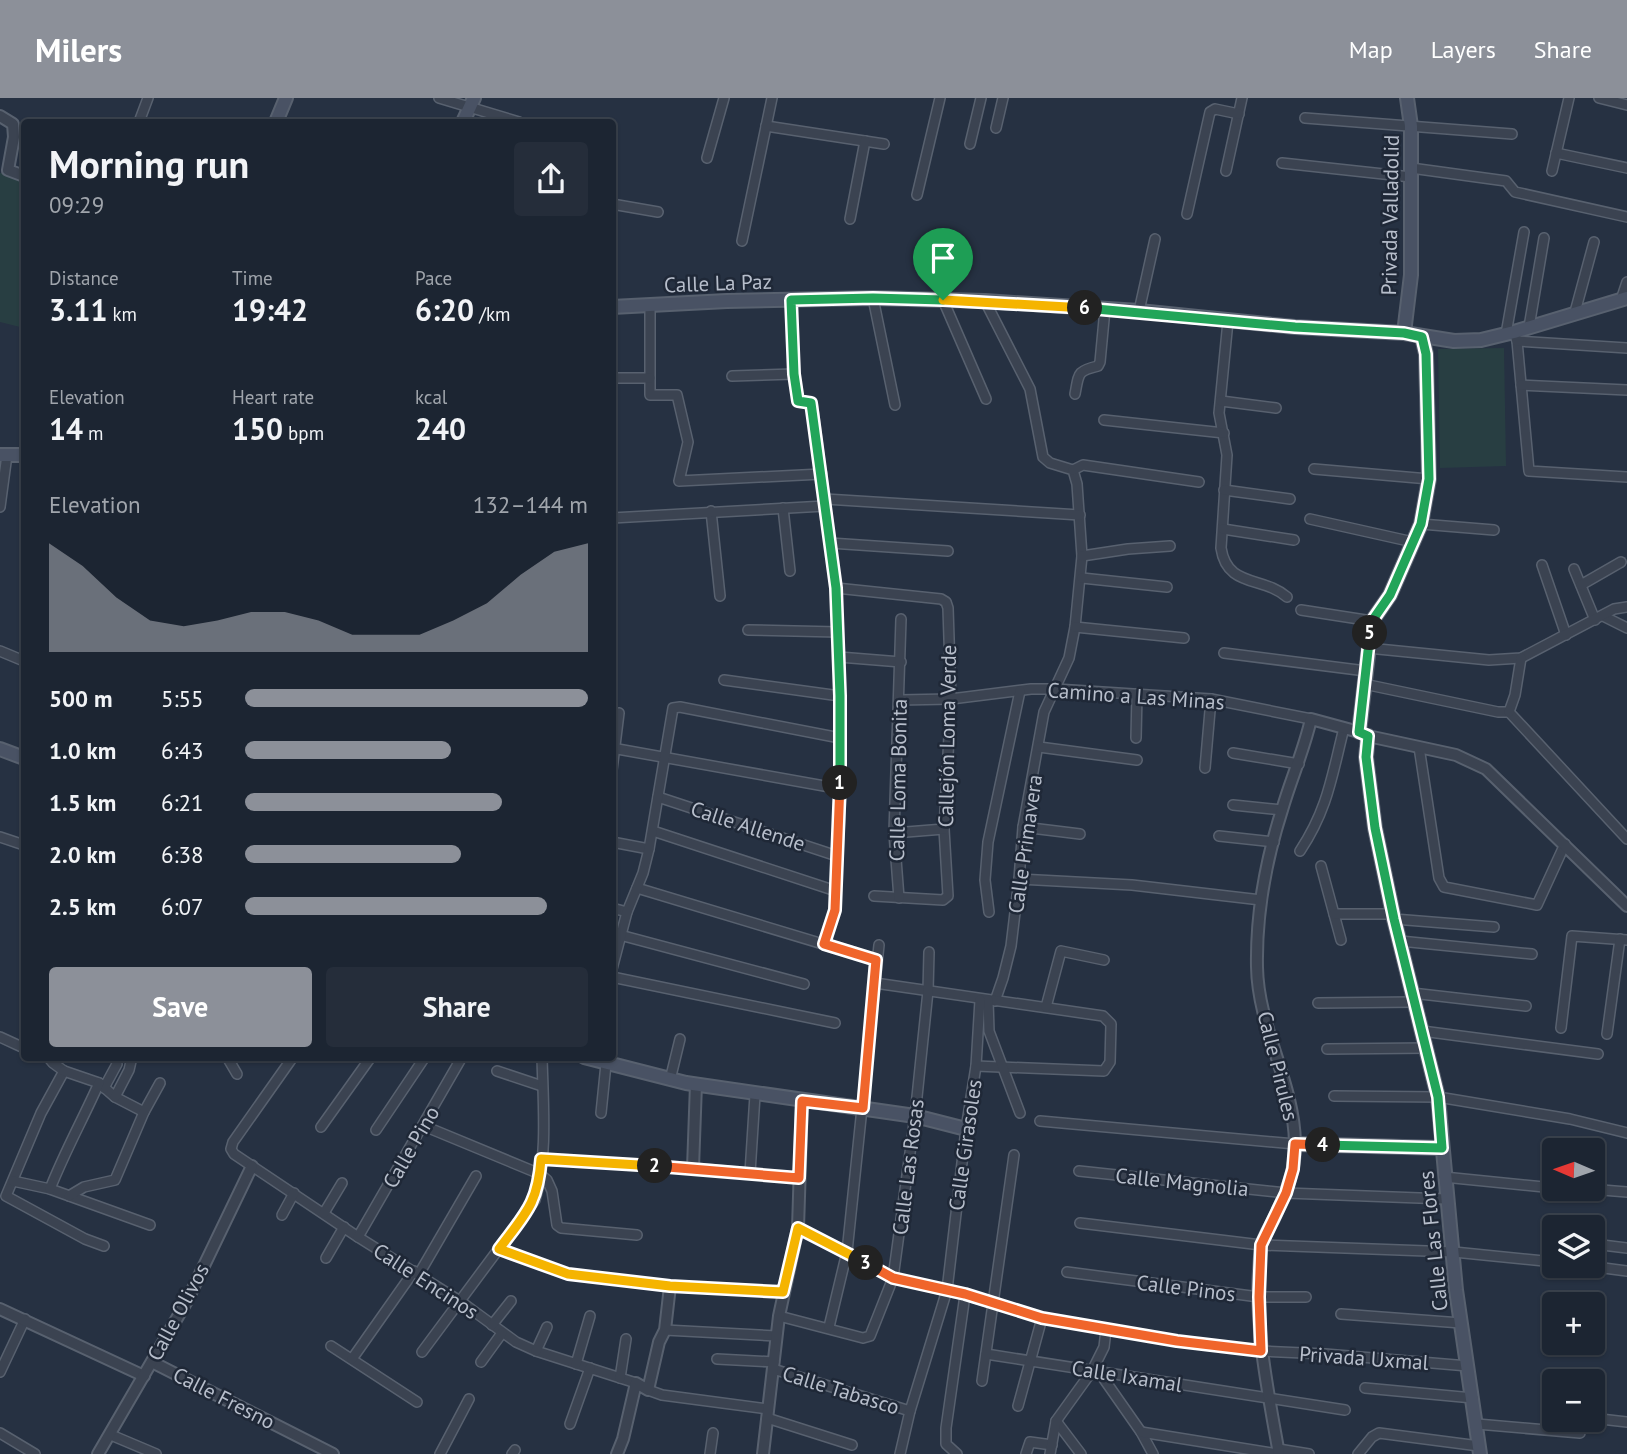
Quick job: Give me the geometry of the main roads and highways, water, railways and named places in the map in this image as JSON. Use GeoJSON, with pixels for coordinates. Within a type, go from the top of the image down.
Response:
{"type":"FeatureCollection","features":[{"type":"Feature","properties":{"kind":"main road"},"geometry":{"type":"LineString","coordinates":[[277,119],[286,98]]}},
{"type":"Feature","properties":{"kind":"main road","name":"Privada Valladolid"},"geometry":{"type":"LineString","coordinates":[[1404,333],[1411,275],[1411,126],[1407,98]]}},
{"type":"Feature","properties":{"kind":"main road"},"geometry":{"type":"LineString","coordinates":[[464,119],[472,103]]}},
{"type":"Feature","properties":{"kind":"main road","name":"Calle La Paz"},"geometry":{"type":"LineString","coordinates":[[616,307],[873,298],[985,301],[1404,333],[1454,341],[1512,336],[1529,327],[1624,299]]}},
{"type":"Feature","properties":{"kind":"main road","name":"Calle Las Flores"},"geometry":{"type":"LineString","coordinates":[[1422,337],[1426,354],[1429,479],[1421,524],[1390,595],[1372,621],[1367,648],[1364,734],[1375,828],[1438,1097],[1446,1199],[1479,1450]]}},
{"type":"Feature","properties":{"kind":"main road"},"geometry":{"type":"LineString","coordinates":[[0,749],[21,757]]}},
{"type":"Feature","properties":{"kind":"main road"},"geometry":{"type":"LineString","coordinates":[[598,1061],[670,1080],[755,1095],[915,1116],[966,1129]]}},
{"type":"Feature","properties":{"kind":"main road"},"geometry":{"type":"LineString","coordinates":[[1295,1144],[1442,1148]]}}]}
